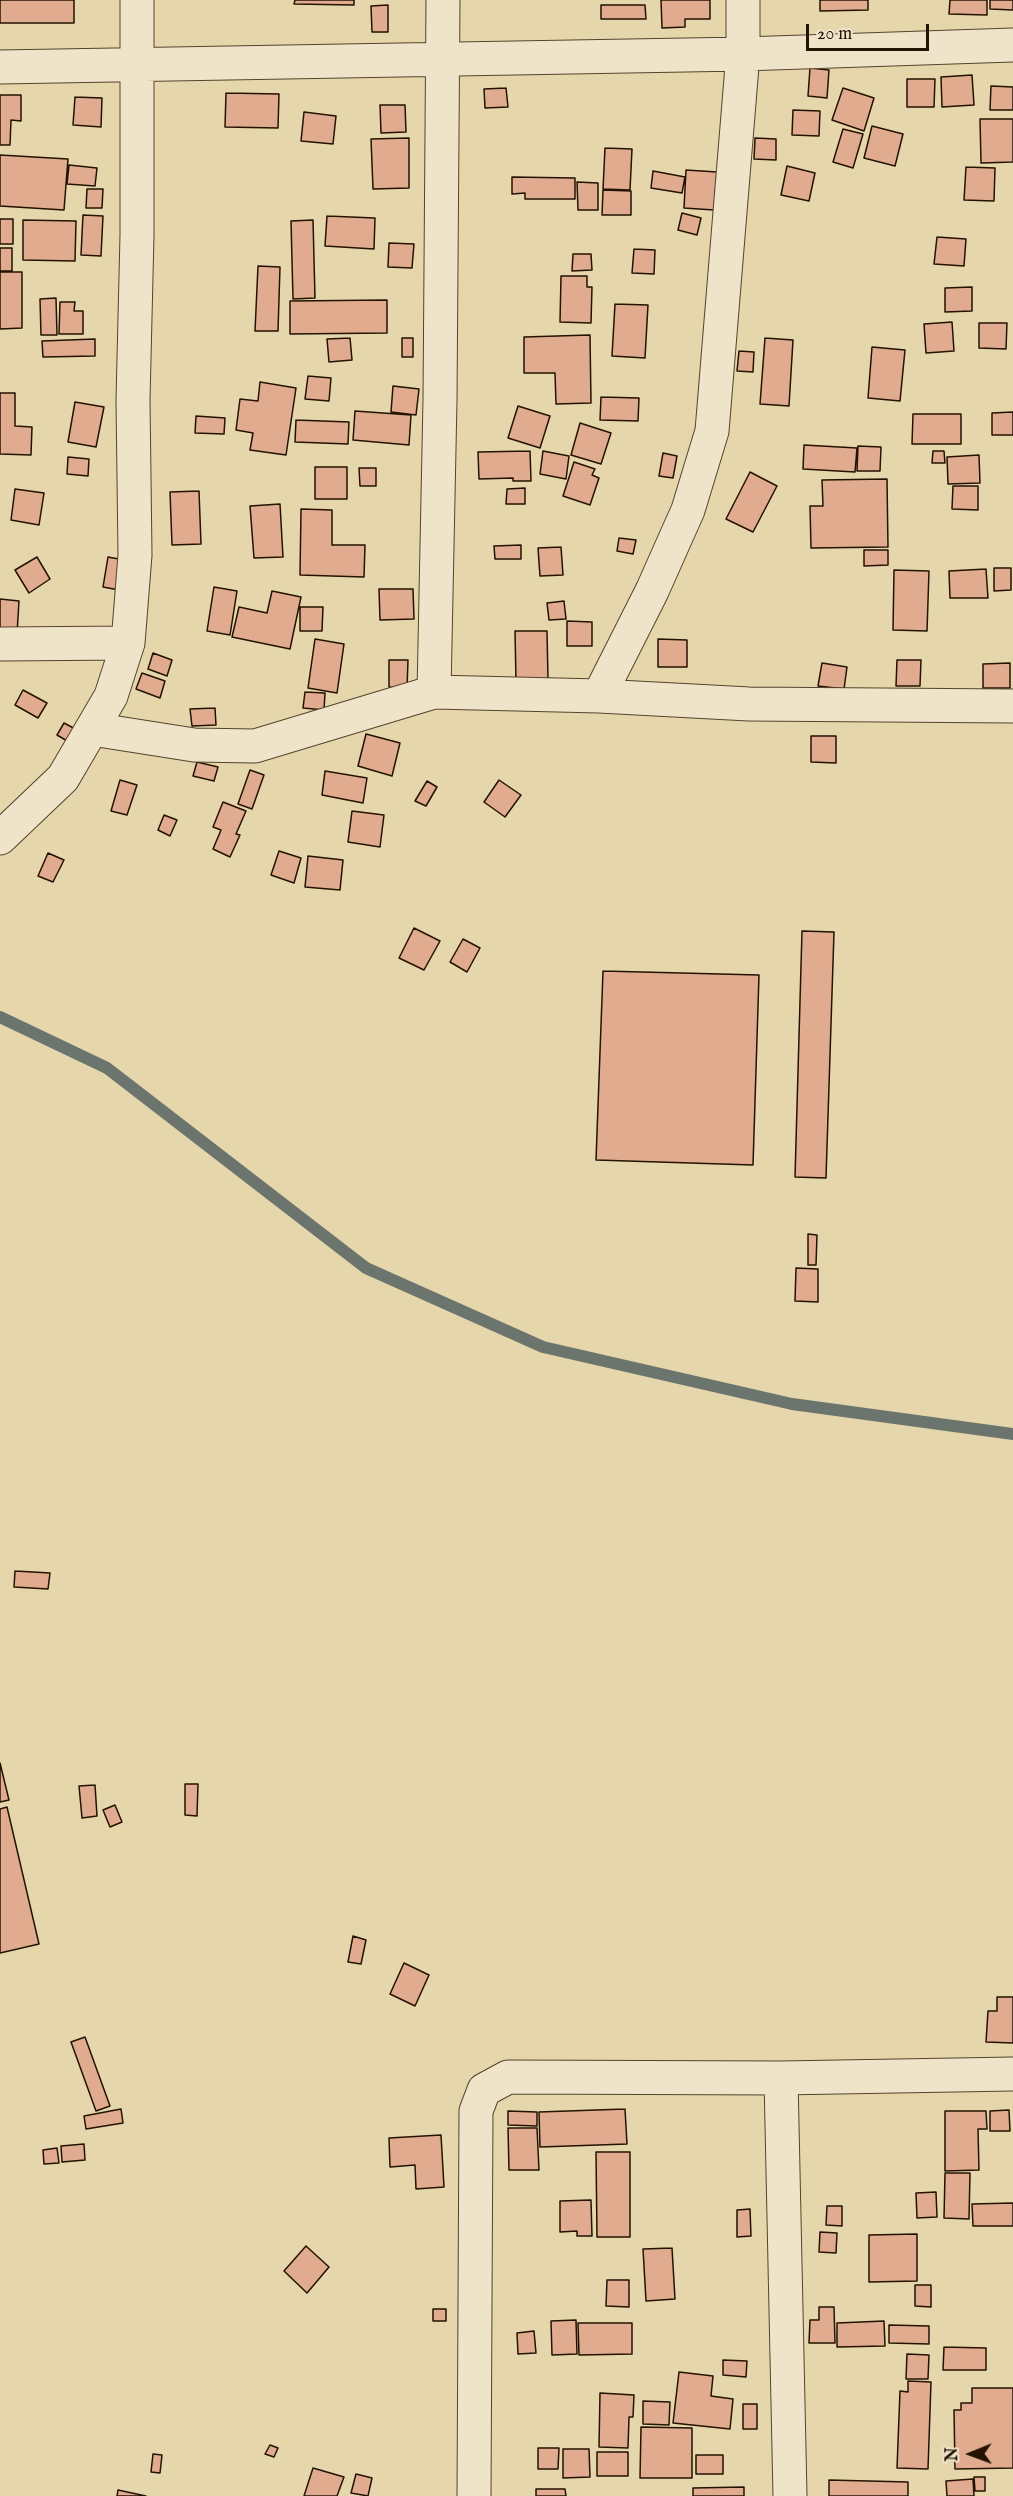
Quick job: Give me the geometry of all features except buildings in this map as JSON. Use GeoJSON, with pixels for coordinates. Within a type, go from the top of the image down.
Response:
{"type":"FeatureCollection","features":[{"type":"Feature","properties":{"kind":"street"},"geometry":{"type":"LineString","coordinates":[[0,838],[63,778],[111,696],[128,643],[135,555],[133,400],[137,235],[137,0]]}},
{"type":"Feature","properties":{"kind":"street"},"geometry":{"type":"LineString","coordinates":[[434,692],[440,400],[443,0]]}},
{"type":"Feature","properties":{"kind":"street"},"geometry":{"type":"LineString","coordinates":[[599,696],[652,591],[688,510],[712,431],[743,54],[743,0]]}},
{"type":"Feature","properties":{"kind":"street"},"geometry":{"type":"LineString","coordinates":[[0,67],[443,57],[743,54],[1013,45]]}},
{"type":"Feature","properties":{"kind":"street"},"geometry":{"type":"LineString","coordinates":[[0,644],[128,643]]}},
{"type":"Feature","properties":{"kind":"street"},"geometry":{"type":"LineString","coordinates":[[92,729],[194,745],[255,746],[434,692],[599,696],[749,704],[1013,706]]}},
{"type":"Feature","properties":{"kind":"street"},"geometry":{"type":"LineString","coordinates":[[474,2496],[476,2111],[484,2090],[508,2077],[781,2078],[1013,2074]]}},
{"type":"Feature","properties":{"kind":"street"},"geometry":{"type":"LineString","coordinates":[[781,2078],[790,2496]]}},
{"type":"Feature","properties":{"kind":"waterway"},"geometry":{"type":"LineString","coordinates":[[0,1017],[107,1068],[366,1268],[543,1347],[792,1404],[1013,1434]]}}]}
